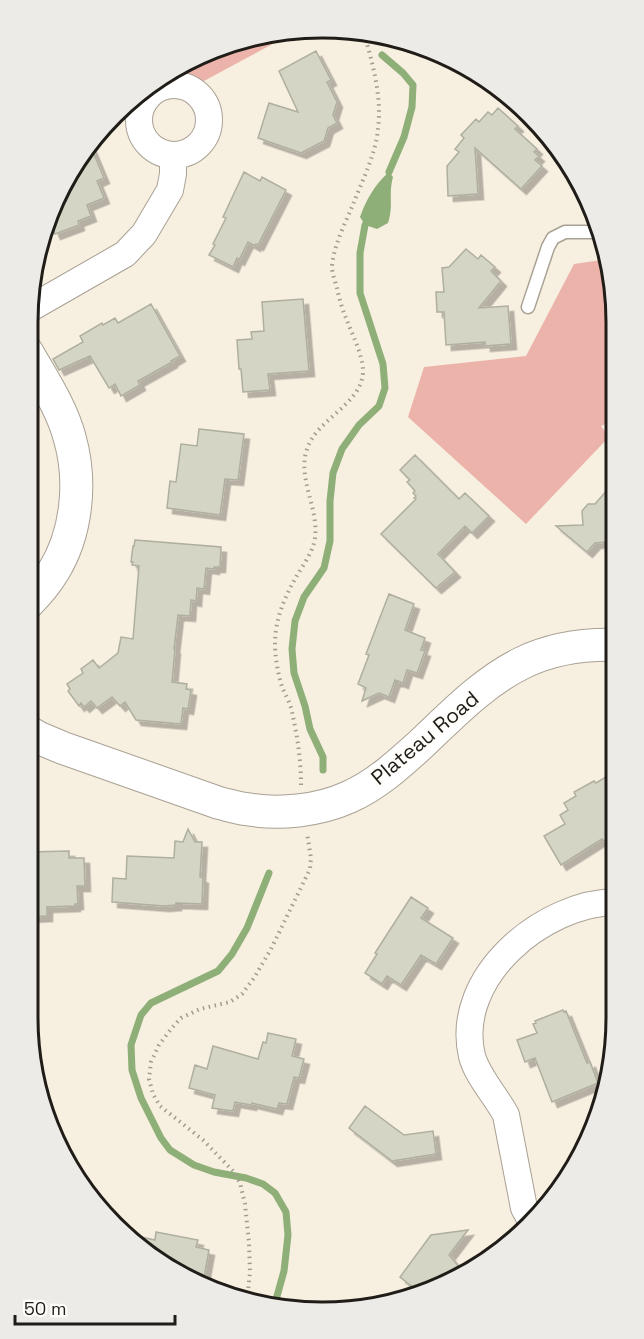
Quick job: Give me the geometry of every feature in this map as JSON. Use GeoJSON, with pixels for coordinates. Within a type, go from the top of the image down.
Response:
{"type":"FeatureCollection","features":[{"type":"Feature","properties":{"kind":"street"},"geometry":{"type":"LineString","coordinates":[[38,304],[125,254],[135,245],[170,190],[174,174],[173,156]]}},
{"type":"Feature","properties":{"kind":"street"},"geometry":{"type":"LineString","coordinates":[[38,378],[60,411],[70,438],[75,464],[76,492],[73,520],[65,548],[54,571],[38,593]]}},
{"type":"Feature","properties":{"kind":"street","name":"Plateau Road"},"geometry":{"type":"LineString","coordinates":[[38,737],[219,803],[271,812],[303,810],[349,797],[371,785],[397,766],[478,692],[522,663],[549,653],[606,645]]}},
{"type":"Feature","properties":{"kind":"street"},"geometry":{"type":"LineString","coordinates":[[527,1214],[524,1208],[506,1115],[472,1058],[470,1042],[472,1008],[498,960],[533,931],[576,908],[606,903]]}},
{"type":"Feature","properties":{"kind":"lane"},"geometry":{"type":"LineString","coordinates":[[528,307],[553,238],[565,232],[591,231]]}},
{"type":"Feature","properties":{"kind":"path"},"geometry":{"type":"LineString","coordinates":[[301,792],[297,741],[290,706],[276,661],[275,642],[285,599],[310,554],[315,540],[315,525],[305,480],[304,463],[307,448],[313,438],[356,393],[364,372],[332,268],[340,237],[370,159],[378,131],[379,104],[375,75],[366,41]]}},
{"type":"Feature","properties":{"kind":"path"},"geometry":{"type":"LineString","coordinates":[[248,1292],[249,1243],[245,1204],[240,1183],[234,1172],[202,1140],[160,1106],[153,1094],[149,1079],[151,1062],[159,1045],[181,1018],[230,1002],[242,994],[254,978],[299,895],[310,869],[310,850],[306,827]]}},
{"type":"Feature","properties":{"kind":"shaded area"},"geometry":{"type":"Polygon","coordinates":[[[278,41],[202,82],[182,75],[213,59],[248,47],[278,41]]]}},
{"type":"Feature","properties":{"kind":"shaded area"},"geometry":{"type":"Polygon","coordinates":[[[389,172],[393,177],[390,217],[388,223],[377,229],[365,225],[360,217],[365,204],[379,182],[389,172]]]}},
{"type":"Feature","properties":{"kind":"shaded area"},"geometry":{"type":"Polygon","coordinates":[[[600,260],[601,266],[606,303],[606,424],[601,426],[606,433],[606,440],[526,524],[408,417],[424,367],[526,356],[574,264],[600,260]]]}},
{"type":"Feature","properties":{"kind":"building"},"geometry":{"type":"Polygon","coordinates":[[[316,51],[331,80],[327,82],[337,102],[333,115],[337,123],[328,128],[324,141],[301,153],[258,138],[269,103],[298,112],[279,71],[316,51]]]}},
{"type":"Feature","properties":{"kind":"building"},"geometry":{"type":"Polygon","coordinates":[[[498,108],[518,126],[515,129],[537,149],[534,152],[539,156],[535,160],[542,166],[521,189],[475,148],[478,194],[448,196],[447,166],[459,152],[455,149],[464,138],[461,135],[476,119],[479,122],[488,112],[492,115],[498,108]]]}},
{"type":"Feature","properties":{"kind":"building"},"geometry":{"type":"Polygon","coordinates":[[[93,153],[104,178],[97,181],[104,198],[87,205],[91,216],[78,221],[79,225],[55,234],[53,230],[67,196],[93,153]]]}},
{"type":"Feature","properties":{"kind":"building"},"geometry":{"type":"Polygon","coordinates":[[[244,172],[260,181],[262,177],[286,190],[258,245],[255,246],[248,242],[233,267],[209,255],[226,218],[223,217],[244,172]]]}},
{"type":"Feature","properties":{"kind":"building"},"geometry":{"type":"Polygon","coordinates":[[[466,249],[478,259],[481,255],[495,267],[491,271],[501,281],[479,308],[508,306],[511,344],[485,346],[485,342],[446,345],[444,312],[437,312],[436,292],[444,292],[442,268],[449,267],[466,249]]]}},
{"type":"Feature","properties":{"kind":"building"},"geometry":{"type":"Polygon","coordinates":[[[303,299],[309,371],[268,374],[270,390],[243,392],[237,340],[252,339],[251,332],[264,331],[262,302],[303,299]]]}},
{"type":"Feature","properties":{"kind":"building"},"geometry":{"type":"Polygon","coordinates":[[[151,304],[180,356],[138,381],[140,385],[121,396],[115,384],[109,388],[90,356],[59,370],[53,359],[83,342],[80,336],[115,318],[118,323],[151,304]]]}},
{"type":"Feature","properties":{"kind":"building"},"geometry":{"type":"Polygon","coordinates":[[[199,429],[244,434],[238,480],[225,479],[220,515],[167,508],[170,481],[176,482],[181,444],[197,446],[199,429]]]}},
{"type":"Feature","properties":{"kind":"building"},"geometry":{"type":"Polygon","coordinates":[[[415,455],[459,499],[465,493],[489,516],[472,533],[465,526],[438,554],[455,572],[436,588],[381,534],[416,499],[413,493],[415,491],[407,482],[410,480],[400,470],[415,455]]]}},
{"type":"Feature","properties":{"kind":"building"},"geometry":{"type":"Polygon","coordinates":[[[606,491],[606,542],[595,543],[587,552],[556,526],[583,525],[582,511],[588,504],[595,504],[606,491]]]}},
{"type":"Feature","properties":{"kind":"building"},"geometry":{"type":"Polygon","coordinates":[[[135,540],[221,547],[220,567],[206,568],[204,589],[197,588],[196,601],[191,600],[190,616],[178,615],[172,682],[187,684],[186,689],[191,690],[188,709],[183,708],[181,724],[136,720],[125,702],[120,706],[112,697],[97,708],[91,701],[84,707],[81,703],[79,706],[68,691],[70,689],[67,684],[83,673],[81,669],[93,660],[99,668],[118,653],[121,637],[133,639],[139,566],[132,565],[133,562],[131,562],[135,540]]]}},
{"type":"Feature","properties":{"kind":"building"},"geometry":{"type":"Polygon","coordinates":[[[389,594],[414,604],[405,630],[425,638],[421,650],[425,651],[417,673],[407,670],[403,683],[395,680],[389,697],[379,693],[362,701],[366,688],[358,684],[369,655],[366,654],[389,594]]]}},
{"type":"Feature","properties":{"kind":"building"},"geometry":{"type":"Polygon","coordinates":[[[606,777],[606,841],[602,839],[561,865],[544,836],[565,824],[560,815],[568,810],[564,803],[576,796],[574,792],[594,781],[596,783],[606,777]]]}},
{"type":"Feature","properties":{"kind":"building"},"geometry":{"type":"Polygon","coordinates":[[[188,829],[195,842],[202,842],[200,877],[203,878],[202,904],[176,903],[176,905],[164,906],[112,902],[113,878],[126,879],[127,856],[174,858],[175,841],[183,842],[188,829]]]}},
{"type":"Feature","properties":{"kind":"building"},"geometry":{"type":"Polygon","coordinates":[[[69,851],[69,858],[84,858],[85,886],[77,886],[78,904],[47,907],[47,916],[38,916],[38,852],[69,851]]]}},
{"type":"Feature","properties":{"kind":"building"},"geometry":{"type":"Polygon","coordinates":[[[411,897],[428,908],[421,918],[453,938],[436,964],[421,955],[401,985],[387,976],[382,984],[365,973],[377,954],[375,953],[411,897]]]}},
{"type":"Feature","properties":{"kind":"building"},"geometry":{"type":"Polygon","coordinates":[[[563,1010],[566,1011],[587,1063],[590,1062],[598,1083],[552,1102],[535,1058],[525,1062],[517,1040],[537,1033],[533,1024],[536,1023],[535,1021],[563,1010]]]}},
{"type":"Feature","properties":{"kind":"building"},"geometry":{"type":"Polygon","coordinates":[[[268,1033],[296,1039],[292,1056],[304,1059],[299,1078],[294,1077],[287,1104],[279,1103],[277,1109],[252,1103],[251,1105],[235,1102],[233,1111],[212,1108],[215,1095],[189,1088],[195,1065],[207,1069],[213,1046],[258,1059],[268,1033]]]}},
{"type":"Feature","properties":{"kind":"building"},"geometry":{"type":"Polygon","coordinates":[[[365,1106],[404,1135],[433,1131],[436,1154],[392,1161],[349,1128],[365,1106]]]}},
{"type":"Feature","properties":{"kind":"building"},"geometry":{"type":"Polygon","coordinates":[[[468,1230],[449,1255],[458,1266],[412,1286],[400,1277],[431,1235],[468,1230]]]}},
{"type":"Feature","properties":{"kind":"building"},"geometry":{"type":"Polygon","coordinates":[[[156,1232],[198,1240],[196,1247],[209,1250],[204,1276],[164,1254],[142,1237],[155,1240],[156,1232]]]}},
{"type":"Feature","properties":{"kind":"waterway"},"geometry":{"type":"LineString","coordinates":[[382,55],[413,85],[412,107],[404,137],[389,172]]}},
{"type":"Feature","properties":{"kind":"waterway"},"geometry":{"type":"LineString","coordinates":[[323,770],[323,757],[310,729],[294,673],[292,649],[295,621],[304,597],[324,568],[330,541],[333,473],[342,449],[359,425],[379,406],[385,388],[383,364],[360,293],[360,253],[365,225]]}},
{"type":"Feature","properties":{"kind":"waterway"},"geometry":{"type":"LineString","coordinates":[[269,873],[247,928],[232,954],[218,971],[151,1003],[141,1015],[131,1045],[132,1070],[141,1098],[161,1138],[170,1150],[194,1165],[263,1184],[275,1193],[286,1212],[288,1235],[284,1271],[277,1298]]}}]}
